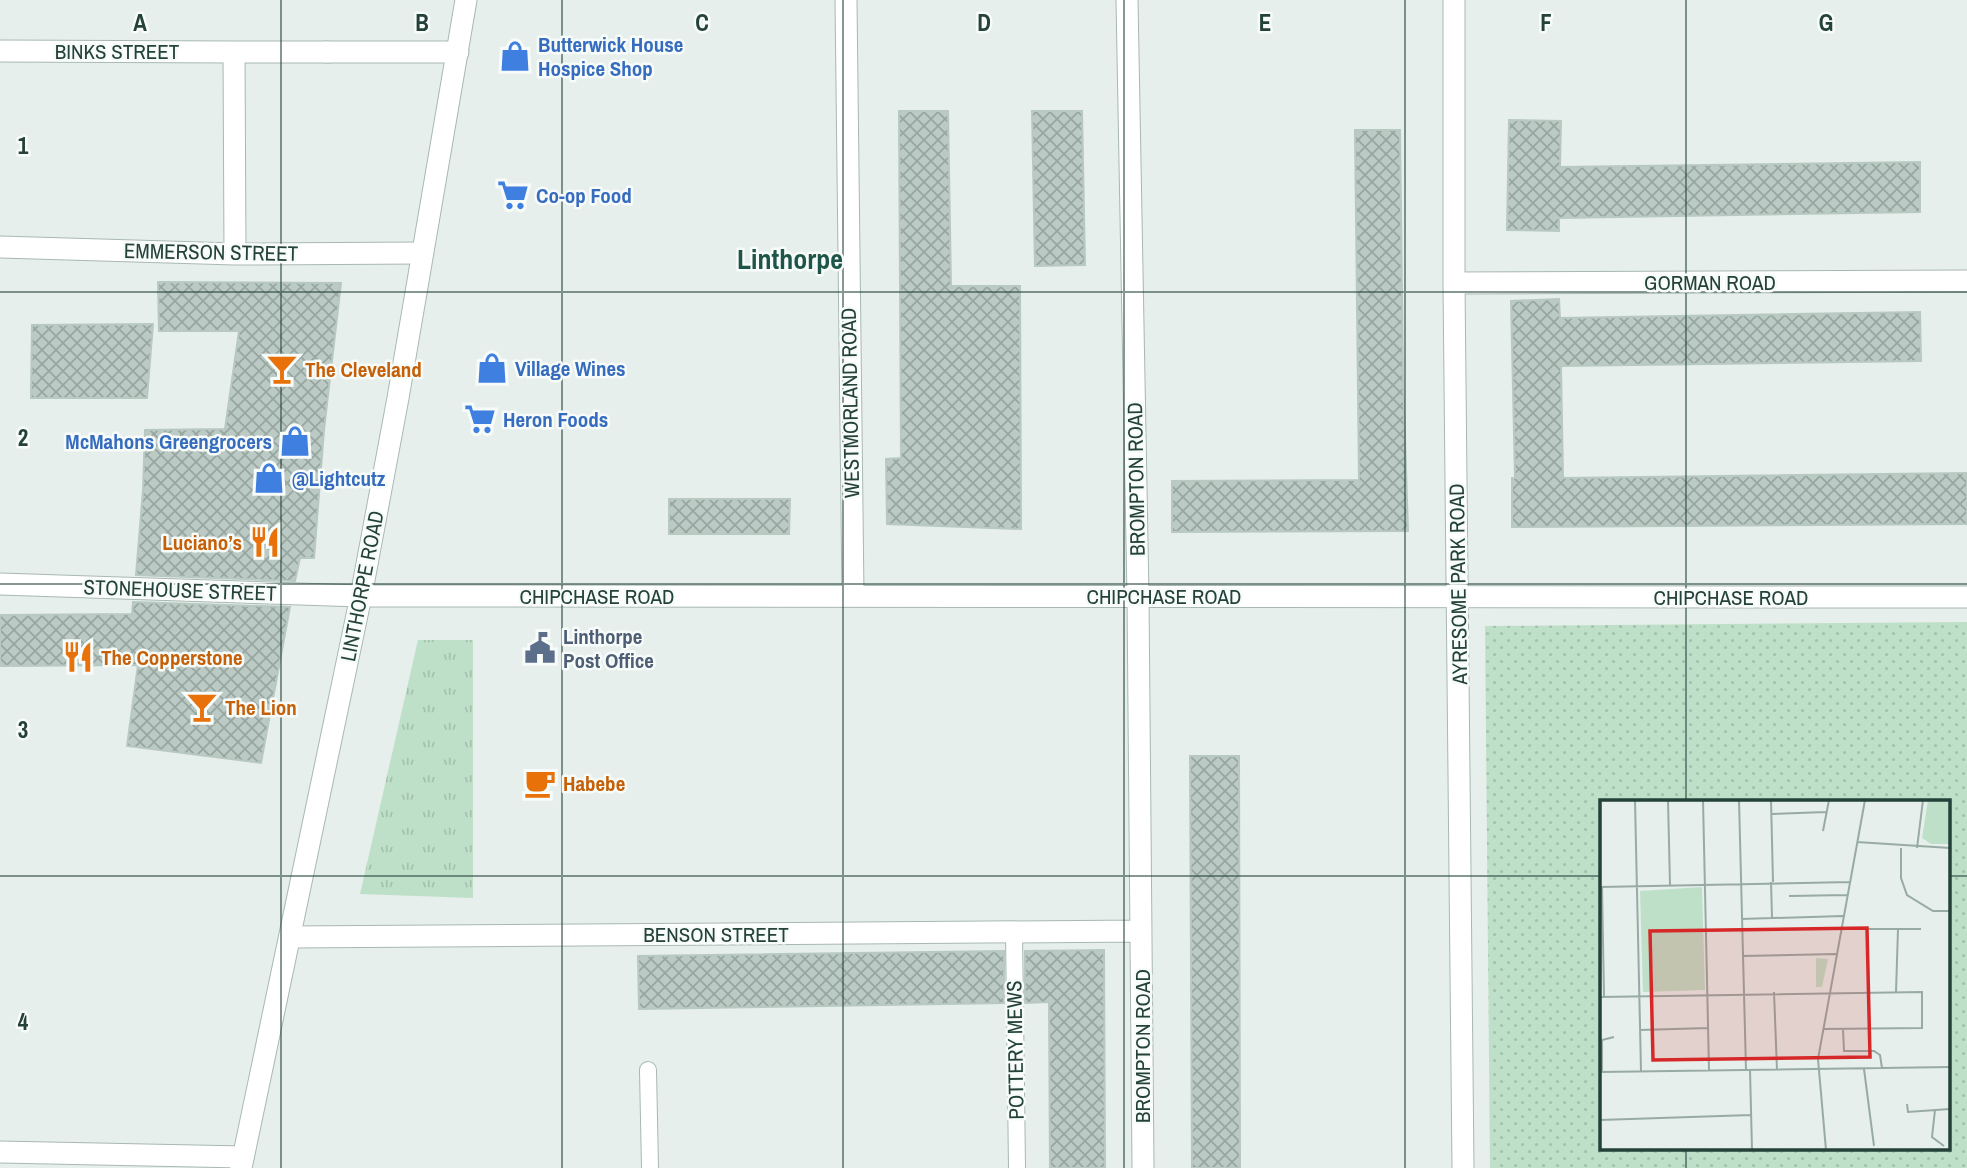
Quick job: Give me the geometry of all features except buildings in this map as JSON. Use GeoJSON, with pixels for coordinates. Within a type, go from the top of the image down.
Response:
{"type":"FeatureCollection","features":[{"type":"Feature","properties":{"kind":"street","name":"LINTHORPE ROAD"},"geometry":{"type":"LineString","coordinates":[[242,1162],[361,596],[466,0]]}},
{"type":"Feature","properties":{"kind":"street","name":"WESTMORLAND ROAD"},"geometry":{"type":"LineString","coordinates":[[846,0],[853,596]]}},
{"type":"Feature","properties":{"kind":"street","name":"BROMPTON ROAD"},"geometry":{"type":"LineString","coordinates":[[1127,0],[1139,596],[1143,1168]]}},
{"type":"Feature","properties":{"kind":"street","name":"AYRESOME PARK ROAD"},"geometry":{"type":"LineString","coordinates":[[1454,0],[1454,283],[1463,1168]]}},
{"type":"Feature","properties":{"kind":"street","name":"BINKS STREET"},"geometry":{"type":"LineString","coordinates":[[0,51],[458,52]]}},
{"type":"Feature","properties":{"kind":"street"},"geometry":{"type":"LineString","coordinates":[[234,52],[236,254]]}},
{"type":"Feature","properties":{"kind":"street","name":"EMMERSON STREET"},"geometry":{"type":"LineString","coordinates":[[0,247],[236,254],[421,253]]}},
{"type":"Feature","properties":{"kind":"street","name":"GORMAN ROAD"},"geometry":{"type":"LineString","coordinates":[[1454,283],[1967,281]]}},
{"type":"Feature","properties":{"kind":"street","name":"STONEHOUSE STREET"},"geometry":{"type":"LineString","coordinates":[[0,584],[361,596]]}},
{"type":"Feature","properties":{"kind":"street","name":"CHIPCHASE ROAD"},"geometry":{"type":"LineString","coordinates":[[361,596],[1967,597]]}},
{"type":"Feature","properties":{"kind":"street","name":"BENSON STREET"},"geometry":{"type":"LineString","coordinates":[[291,937],[1141,931]]}},
{"type":"Feature","properties":{"kind":"street"},"geometry":{"type":"LineString","coordinates":[[0,1152],[242,1162]]}},
{"type":"Feature","properties":{"kind":"lane","name":"POTTERY MEWS"},"geometry":{"type":"LineString","coordinates":[[1014,933],[1017,1168]]}},
{"type":"Feature","properties":{"kind":"lane"},"geometry":{"type":"LineString","coordinates":[[648,1070],[650,1168]]}},
{"type":"Feature","properties":{"kind":"green space"},"geometry":{"type":"Polygon","coordinates":[[[1967,622],[1967,1168],[1490,1168],[1485,626],[1967,622]]]}},
{"type":"Feature","properties":{"kind":"green space"},"geometry":{"type":"Polygon","coordinates":[[[418,640],[473,640],[473,898],[360,894],[418,640]]]}},
{"type":"Feature","properties":{"kind":"place","name":"Butterwick House Hospice Shop"},"geometry":{"type":"Point","coordinates":[515,56]}},
{"type":"Feature","properties":{"kind":"place","name":"Co-op Food"},"geometry":{"type":"Point","coordinates":[513,195]}},
{"type":"Feature","properties":{"kind":"place","name":"Village Wines"},"geometry":{"type":"Point","coordinates":[492,368]}},
{"type":"Feature","properties":{"kind":"place","name":"The Cleveland"},"geometry":{"type":"Point","coordinates":[282,369]}},
{"type":"Feature","properties":{"kind":"place","name":"Heron Foods"},"geometry":{"type":"Point","coordinates":[480,419]}},
{"type":"Feature","properties":{"kind":"place","name":"McMahons Greengrocers"},"geometry":{"type":"Point","coordinates":[295,441]}},
{"type":"Feature","properties":{"kind":"place","name":"@Lightcutz"},"geometry":{"type":"Point","coordinates":[269,478]}},
{"type":"Feature","properties":{"kind":"place","name":"Luciano’s"},"geometry":{"type":"Point","coordinates":[265,542]}},
{"type":"Feature","properties":{"kind":"place","name":"Linthorpe Post Office"},"geometry":{"type":"Point","coordinates":[540,648]}},
{"type":"Feature","properties":{"kind":"place","name":"The Copperstone"},"geometry":{"type":"Point","coordinates":[78,657]}},
{"type":"Feature","properties":{"kind":"place","name":"The Lion"},"geometry":{"type":"Point","coordinates":[202,707]}},
{"type":"Feature","properties":{"kind":"place","name":"Habebe"},"geometry":{"type":"Point","coordinates":[540,783]}},
{"type":"Feature","properties":{"kind":"district","name":"Linthorpe"},"geometry":{"type":"Point","coordinates":[790,259]}}]}
